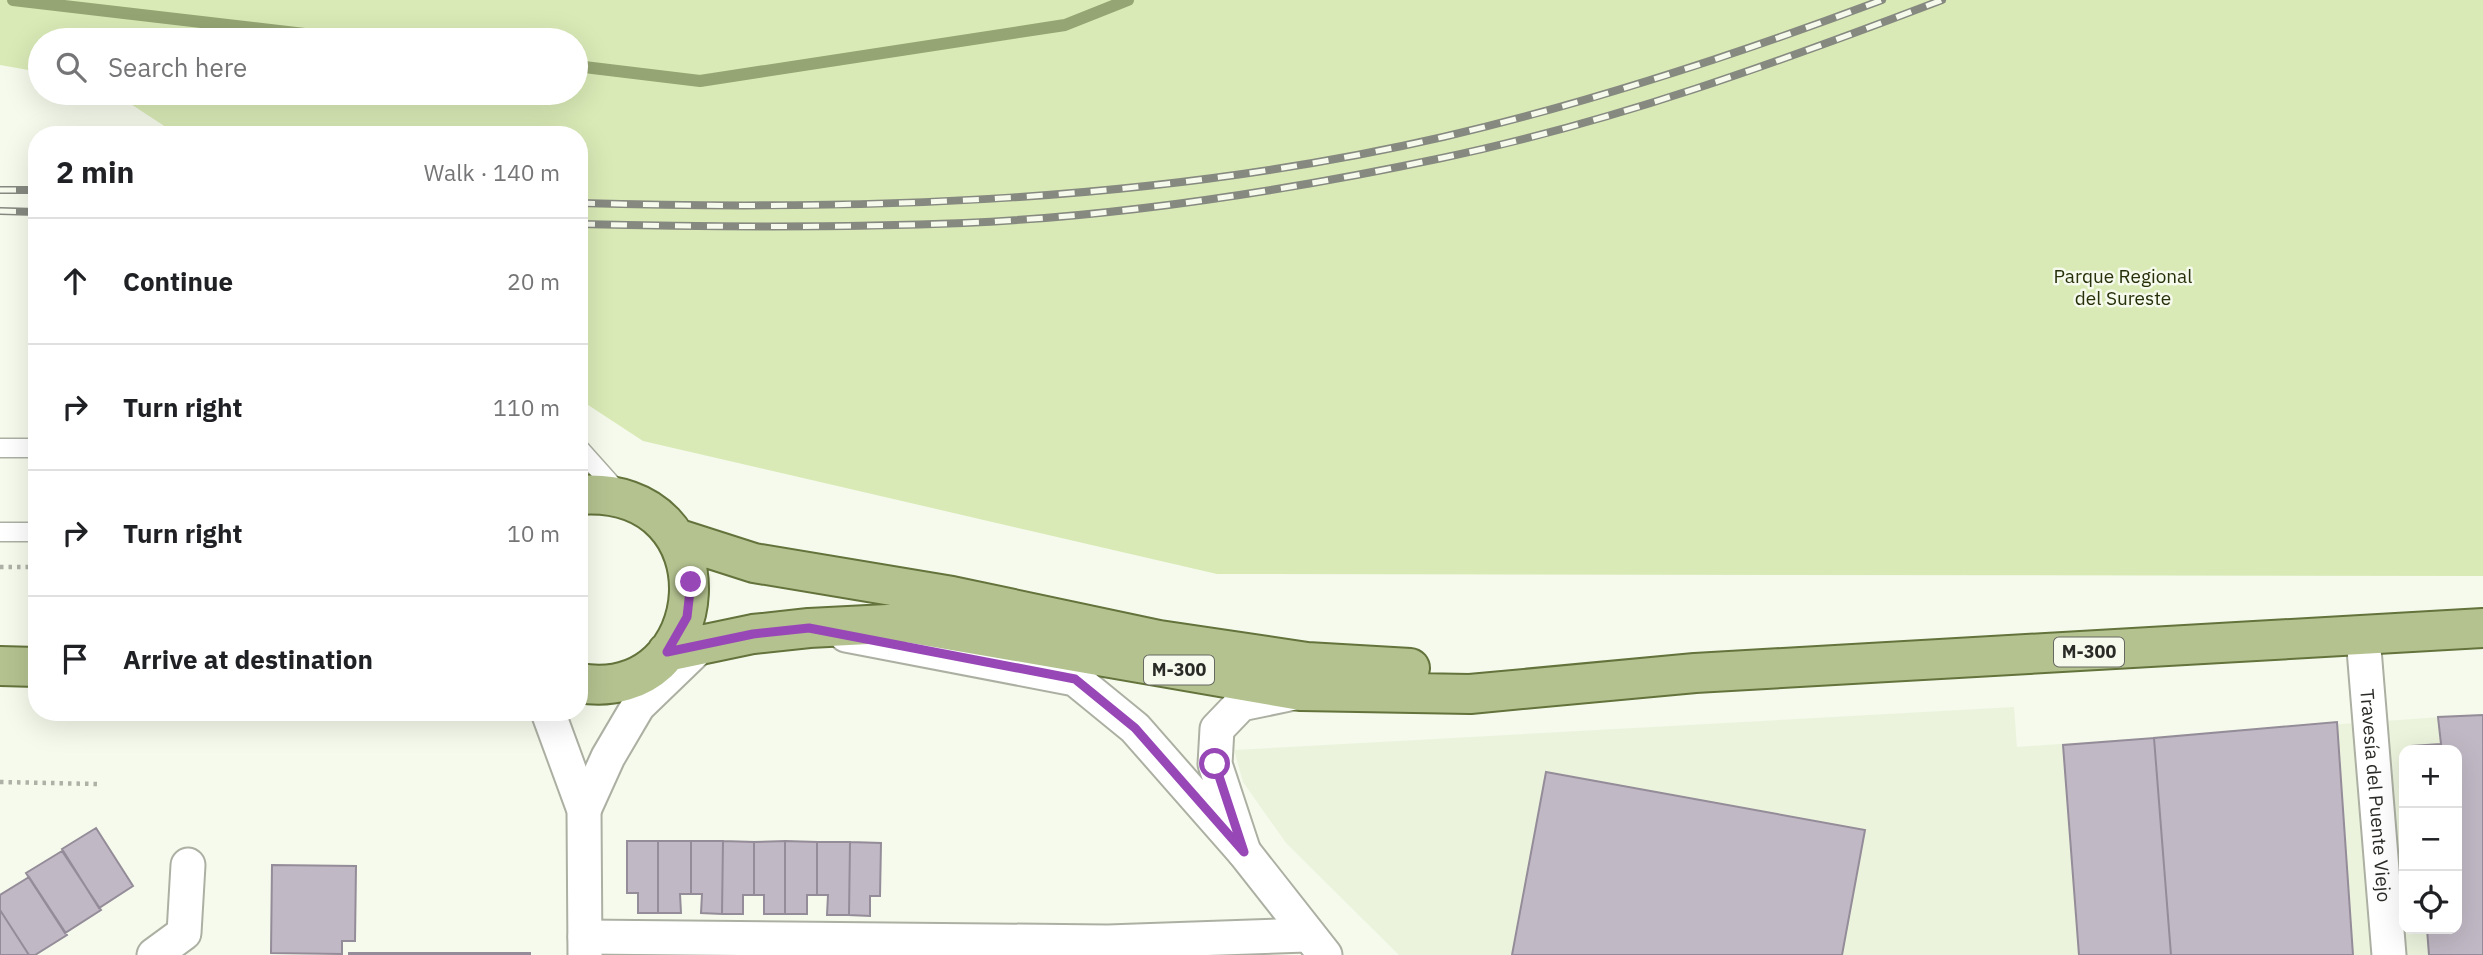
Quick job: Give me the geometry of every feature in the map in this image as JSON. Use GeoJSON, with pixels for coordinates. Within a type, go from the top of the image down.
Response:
{"type":"FeatureCollection","features":[{"type":"Feature","properties":{"kind":"main road","name":"M-300"},"geometry":{"type":"LineString","coordinates":[[588,495],[623,498],[653,513],[676,538],[686,559],[691,594],[682,628],[683,649]]}},
{"type":"Feature","properties":{"kind":"main road","name":"M-300"},"geometry":{"type":"LineString","coordinates":[[676,538],[754,563],[952,596],[1159,639],[1307,662],[1465,671],[1695,673]]}},
{"type":"Feature","properties":{"kind":"main road","name":"M-300"},"geometry":{"type":"LineString","coordinates":[[588,683],[629,678],[683,649],[753,634],[907,623],[1301,691],[1470,694],[1695,673],[2363,637],[2483,628]]}},
{"type":"Feature","properties":{"kind":"main road"},"geometry":{"type":"LineString","coordinates":[[0,666],[28,667]]}},
{"type":"Feature","properties":{"kind":"street"},"geometry":{"type":"LineString","coordinates":[[809,628],[1075,679],[1135,728],[1244,852],[1315,945]]}},
{"type":"Feature","properties":{"kind":"street","name":"Travesía del Puente Viejo"},"geometry":{"type":"LineString","coordinates":[[2363,637],[2389,955]]}},
{"type":"Feature","properties":{"kind":"street"},"geometry":{"type":"LineString","coordinates":[[584,810],[608,757],[638,706],[683,649]]}},
{"type":"Feature","properties":{"kind":"street"},"geometry":{"type":"LineString","coordinates":[[1244,852],[1215,764],[1217,729],[1241,704],[1301,691]]}},
{"type":"Feature","properties":{"kind":"street"},"geometry":{"type":"LineString","coordinates":[[551,721],[584,810],[585,946],[1108,948],[1315,945]]}},
{"type":"Feature","properties":{"kind":"street"},"geometry":{"type":"LineString","coordinates":[[154,955],[184,933],[188,865]]}},
{"type":"Feature","properties":{"kind":"lane"},"geometry":{"type":"LineString","coordinates":[[0,448],[28,448]]}},
{"type":"Feature","properties":{"kind":"lane"},"geometry":{"type":"LineString","coordinates":[[588,458],[623,498]]}},
{"type":"Feature","properties":{"kind":"lane"},"geometry":{"type":"LineString","coordinates":[[0,532],[28,532]]}},
{"type":"Feature","properties":{"kind":"path"},"geometry":{"type":"LineString","coordinates":[[0,567],[28,567]]}},
{"type":"Feature","properties":{"kind":"path"},"geometry":{"type":"LineString","coordinates":[[0,782],[98,785]]}},
{"type":"Feature","properties":{"kind":"shaded area"},"geometry":{"type":"Polygon","coordinates":[[[2014,707],[2017,747],[2483,714],[2483,955],[1399,955],[1286,843],[1243,782],[1234,750],[2014,707]]]}},
{"type":"Feature","properties":{"kind":"green space","name":"Parque Regional del Sureste"},"geometry":{"type":"Polygon","coordinates":[[[0,0],[2483,0],[2483,576],[1217,574],[643,441],[588,405],[588,126],[164,126],[132,105],[588,105],[588,28],[28,28],[28,70],[0,65],[0,0]]]}},
{"type":"Feature","properties":{"kind":"building"},"geometry":{"type":"Polygon","coordinates":[[[2483,715],[2483,955],[2429,955],[2427,934],[2462,934],[2462,745],[2426,745],[2441,744],[2438,717],[2483,715]]]}},
{"type":"Feature","properties":{"kind":"building"},"geometry":{"type":"Polygon","coordinates":[[[2337,722],[2353,955],[2171,955],[2154,738],[2337,722]]]}},
{"type":"Feature","properties":{"kind":"building"},"geometry":{"type":"Polygon","coordinates":[[[2154,738],[2171,955],[2079,955],[2063,745],[2154,738]]]}},
{"type":"Feature","properties":{"kind":"building"},"geometry":{"type":"Polygon","coordinates":[[[1546,772],[1865,830],[1842,955],[1512,955],[1546,772]]]}},
{"type":"Feature","properties":{"kind":"building"},"geometry":{"type":"Polygon","coordinates":[[[96,828],[133,886],[99,908],[62,849],[96,828]]]}},
{"type":"Feature","properties":{"kind":"building"},"geometry":{"type":"Polygon","coordinates":[[[627,841],[658,841],[658,913],[638,913],[638,893],[627,893],[627,841]]]}},
{"type":"Feature","properties":{"kind":"building"},"geometry":{"type":"Polygon","coordinates":[[[658,841],[691,841],[691,894],[680,894],[681,913],[658,913],[658,841]]]}},
{"type":"Feature","properties":{"kind":"building"},"geometry":{"type":"Polygon","coordinates":[[[691,841],[723,841],[722,914],[701,913],[702,894],[691,894],[691,841]]]}},
{"type":"Feature","properties":{"kind":"building"},"geometry":{"type":"Polygon","coordinates":[[[723,841],[754,842],[754,895],[743,895],[743,914],[722,914],[723,841]]]}},
{"type":"Feature","properties":{"kind":"building"},"geometry":{"type":"Polygon","coordinates":[[[785,841],[785,914],[764,914],[764,895],[754,895],[754,842],[785,841]]]}},
{"type":"Feature","properties":{"kind":"building"},"geometry":{"type":"Polygon","coordinates":[[[785,841],[817,842],[817,895],[807,895],[807,914],[785,914],[785,841]]]}},
{"type":"Feature","properties":{"kind":"building"},"geometry":{"type":"Polygon","coordinates":[[[817,842],[850,842],[849,915],[827,915],[828,895],[817,895],[817,842]]]}},
{"type":"Feature","properties":{"kind":"building"},"geometry":{"type":"Polygon","coordinates":[[[850,842],[881,843],[880,896],[870,896],[870,916],[849,915],[850,842]]]}},
{"type":"Feature","properties":{"kind":"building"},"geometry":{"type":"Polygon","coordinates":[[[62,851],[101,910],[65,933],[26,873],[62,851]]]}},
{"type":"Feature","properties":{"kind":"building"},"geometry":{"type":"Polygon","coordinates":[[[272,865],[356,866],[355,941],[342,941],[342,954],[271,953],[272,865]]]}},
{"type":"Feature","properties":{"kind":"building"},"geometry":{"type":"Polygon","coordinates":[[[29,877],[67,935],[35,955],[29,955],[0,910],[0,895],[29,877]]]}},
{"type":"Feature","properties":{"kind":"building"},"geometry":{"type":"Polygon","coordinates":[[[0,910],[29,955],[0,955],[0,910]]]}},
{"type":"Feature","properties":{"kind":"building"},"geometry":{"type":"Polygon","coordinates":[[[530,953],[530,955],[349,955],[530,953]]]}},
{"type":"Feature","properties":{"kind":"waterway"},"geometry":{"type":"LineString","coordinates":[[13,0],[253,28]]}},
{"type":"Feature","properties":{"kind":"waterway"},"geometry":{"type":"LineString","coordinates":[[588,67],[700,81],[1065,25],[1128,0]]}},
{"type":"Feature","properties":{"kind":"railway"},"geometry":{"type":"LineString","coordinates":[[588,203],[905,203],[1121,189],[1229,176],[1336,159],[1443,137],[1555,108],[1719,58],[1882,0]]}},
{"type":"Feature","properties":{"kind":"railway"},"geometry":{"type":"LineString","coordinates":[[588,224],[868,226],[964,223],[1084,215],[1264,191],[1442,158],[1570,127],[1758,68],[1942,0]]}},
{"type":"Feature","properties":{"kind":"railway"},"geometry":{"type":"LineString","coordinates":[[0,190],[28,190]]}},
{"type":"Feature","properties":{"kind":"railway"},"geometry":{"type":"LineString","coordinates":[[0,211],[28,212]]}},
{"type":"Feature","properties":{"kind":"route"},"geometry":{"type":"LineString","coordinates":[[691,582],[687,617],[677,639],[667,652],[753,634],[809,628],[1075,679],[1135,728],[1244,852],[1215,764]]}}]}
